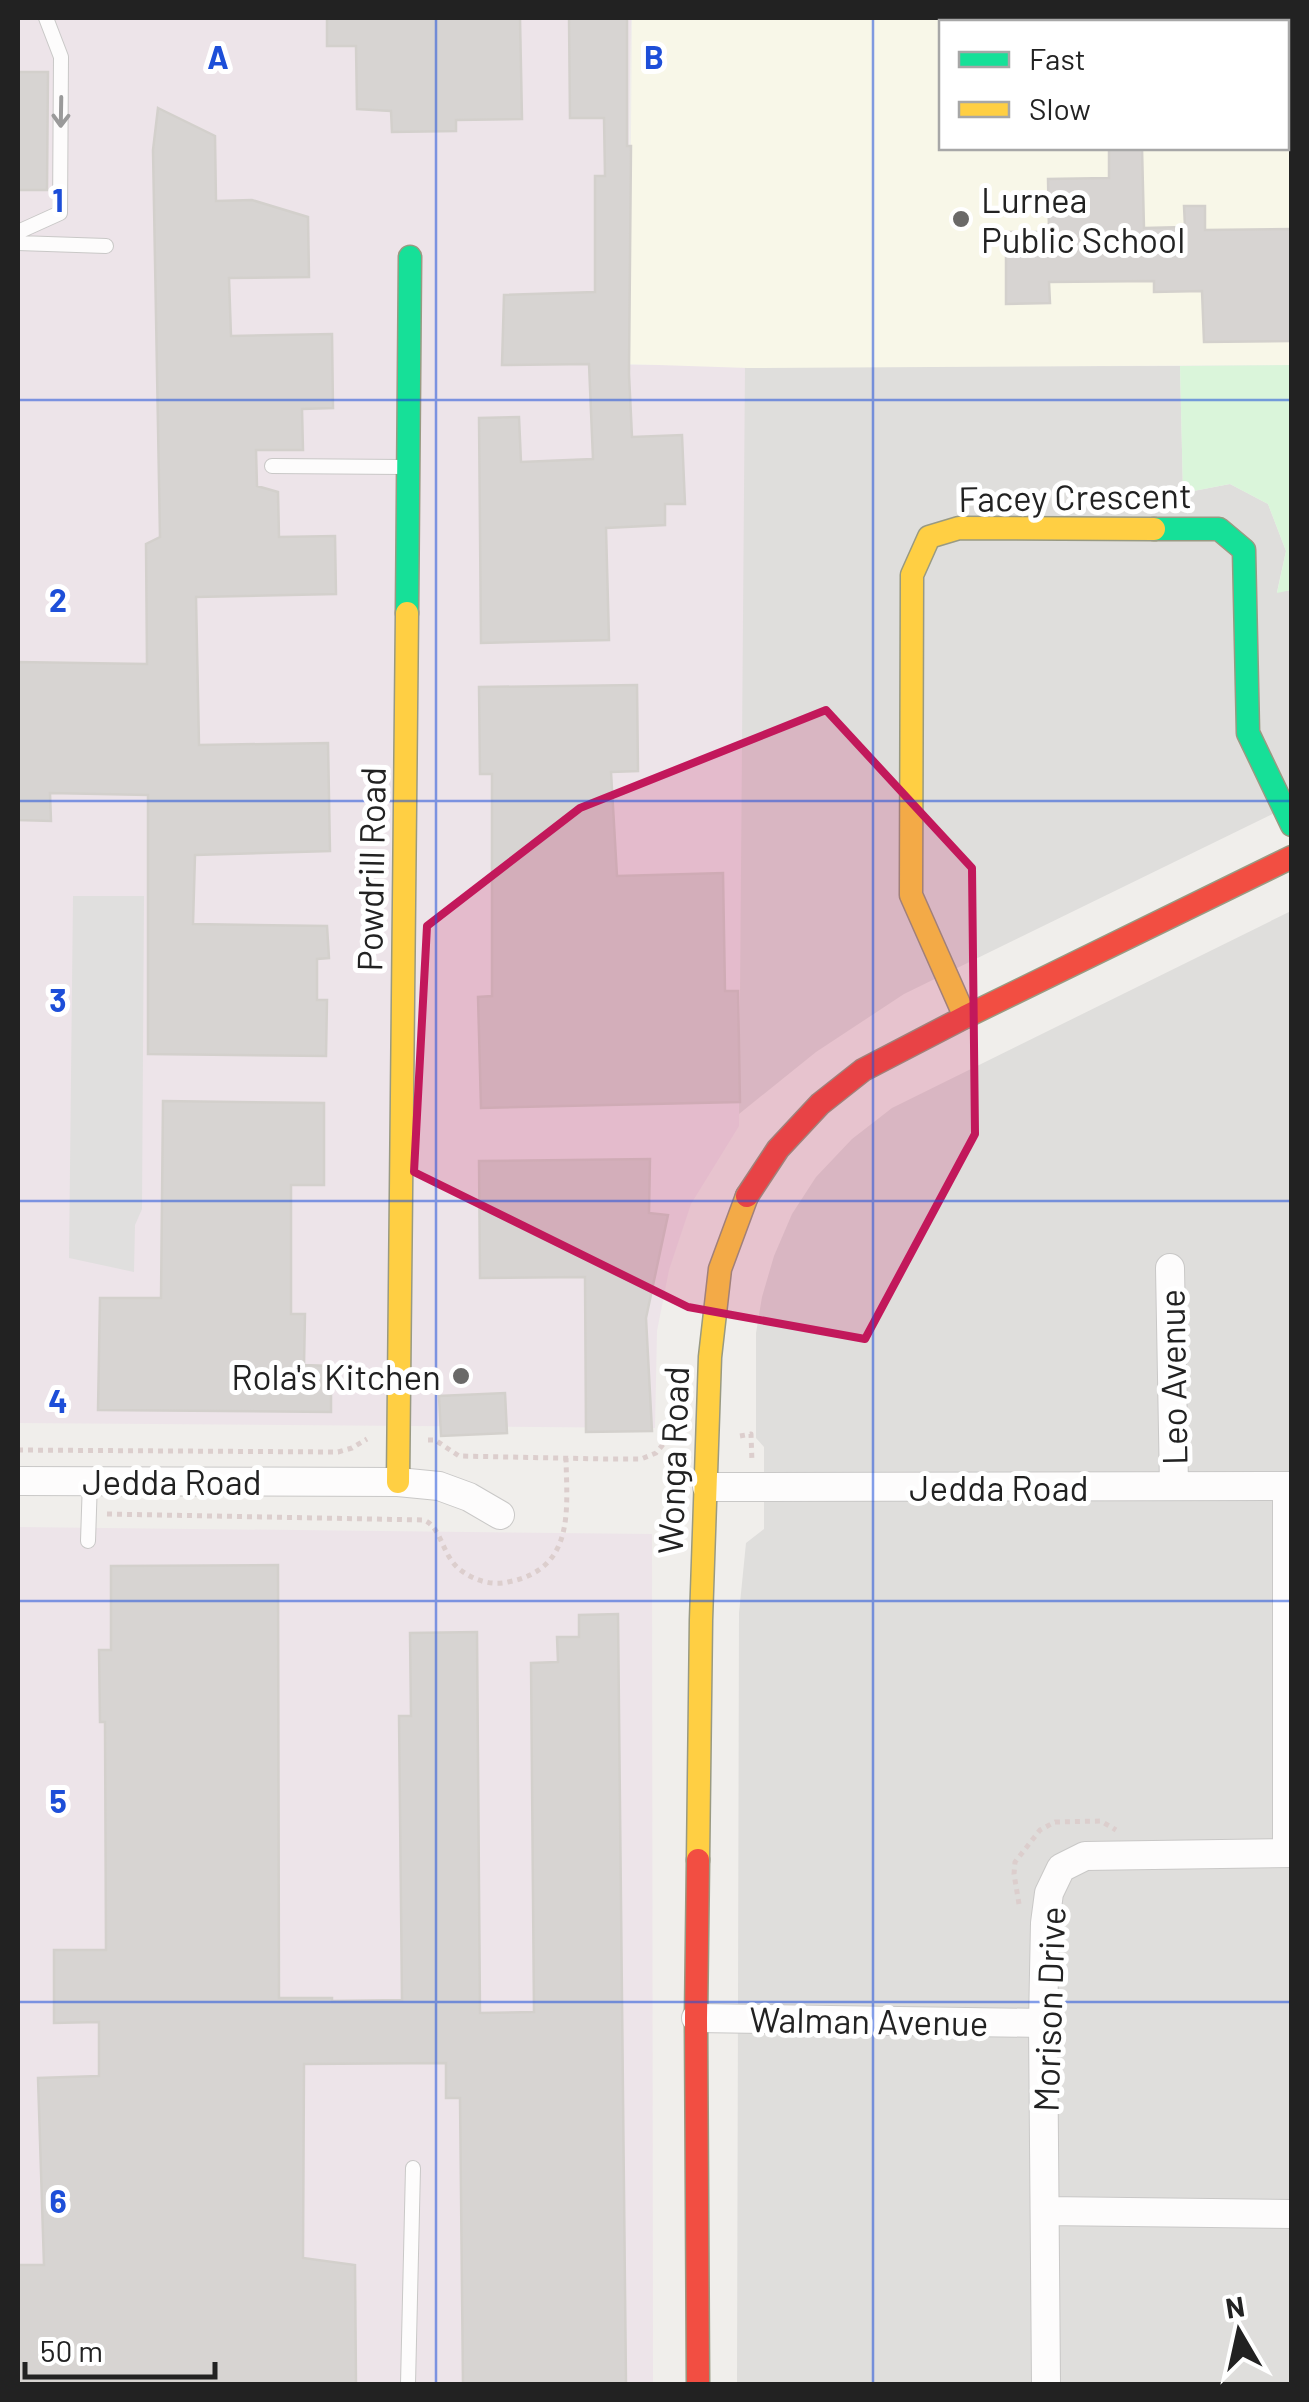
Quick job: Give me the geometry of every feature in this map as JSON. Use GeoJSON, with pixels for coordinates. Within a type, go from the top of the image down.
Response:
{"type":"FeatureCollection","features":[{"type":"Feature","properties":{"kind":"street","name":"Powdrill Road"},"geometry":{"type":"LineString","coordinates":[[398,1482],[410,257]]}},
{"type":"Feature","properties":{"kind":"street","name":"Facey Crescent"},"geometry":{"type":"LineString","coordinates":[[964,1017],[911,895],[912,575],[929,537],[958,528],[1219,529],[1244,550],[1248,733],[1292,825]]}},
{"type":"Feature","properties":{"kind":"street","name":"Wonga Road"},"geometry":{"type":"LineString","coordinates":[[698,2384],[696,2018],[701,1620],[710,1357],[720,1269],[745,1199],[778,1149],[820,1104],[863,1070],[1292,857]]}},
{"type":"Feature","properties":{"kind":"street","name":"Leo Avenue"},"geometry":{"type":"LineString","coordinates":[[1170,1268],[1174,1486]]}},
{"type":"Feature","properties":{"kind":"street","name":"Jedda Road"},"geometry":{"type":"LineString","coordinates":[[18,1481],[398,1482],[439,1486],[500,1515]]}},
{"type":"Feature","properties":{"kind":"street","name":"Jedda Road"},"geometry":{"type":"LineString","coordinates":[[707,1487],[1289,1486]]}},
{"type":"Feature","properties":{"kind":"street"},"geometry":{"type":"LineString","coordinates":[[1289,1486],[1289,1854]]}},
{"type":"Feature","properties":{"kind":"street","name":"Morison Drive"},"geometry":{"type":"LineString","coordinates":[[1046,2384],[1043,2023],[1049,1893],[1061,1868],[1085,1856],[1289,1854]]}},
{"type":"Feature","properties":{"kind":"street","name":"Walman Avenue"},"geometry":{"type":"LineString","coordinates":[[696,2018],[1043,2023]]}},
{"type":"Feature","properties":{"kind":"street"},"geometry":{"type":"LineString","coordinates":[[1046,2211],[1292,2214]]}},
{"type":"Feature","properties":{"kind":"lane"},"geometry":{"type":"LineString","coordinates":[[18,232],[60,212],[61,58],[46,18]]}},
{"type":"Feature","properties":{"kind":"lane"},"geometry":{"type":"LineString","coordinates":[[18,244],[106,246]]}},
{"type":"Feature","properties":{"kind":"lane"},"geometry":{"type":"LineString","coordinates":[[272,466],[408,466]]}},
{"type":"Feature","properties":{"kind":"lane"},"geometry":{"type":"LineString","coordinates":[[88,1541],[90,1481]]}},
{"type":"Feature","properties":{"kind":"lane"},"geometry":{"type":"LineString","coordinates":[[408,2384],[413,2168]]}},
{"type":"Feature","properties":{"kind":"path"},"geometry":{"type":"LineString","coordinates":[[738,1436],[752,1434],[752,1468]]}},
{"type":"Feature","properties":{"kind":"path"},"geometry":{"type":"LineString","coordinates":[[436,1440],[459,1456],[641,1459],[656,1453],[665,1442],[682,1436]]}},
{"type":"Feature","properties":{"kind":"path"},"geometry":{"type":"LineString","coordinates":[[18,1450],[338,1452],[368,1439]]}},
{"type":"Feature","properties":{"kind":"path"},"geometry":{"type":"LineString","coordinates":[[89,1514],[424,1520],[436,1530],[454,1565],[480,1580],[503,1583],[540,1572],[557,1551],[566,1520],[566,1458]]}},
{"type":"Feature","properties":{"kind":"highlighted area"},"geometry":{"type":"Polygon","coordinates":[[[826,710],[972,868],[975,1134],[865,1339],[688,1307],[414,1172],[427,926],[580,808],[826,710]]]}},
{"type":"Feature","properties":{"kind":"shaded area"},"geometry":{"type":"Polygon","coordinates":[[[18,18],[631,18],[625,365],[745,365],[739,1126],[691,1204],[669,1270],[657,1331],[655,1428],[18,1423],[18,18]]]}},
{"type":"Feature","properties":{"kind":"shaded area","name":"Lurnea Public School"},"geometry":{"type":"Polygon","coordinates":[[[632,18],[1291,18],[1291,365],[748,368],[629,364],[632,18]]]}},
{"type":"Feature","properties":{"kind":"shaded area"},"geometry":{"type":"Polygon","coordinates":[[[1180,366],[1183,493],[1230,484],[1268,504],[1286,551],[1277,592],[1292,590],[1291,805],[904,994],[816,1052],[739,1114],[731,367],[1180,366]]]}},
{"type":"Feature","properties":{"kind":"shaded area"},"geometry":{"type":"Polygon","coordinates":[[[73,896],[144,896],[142,1209],[135,1225],[134,1272],[69,1258],[73,896]]]}},
{"type":"Feature","properties":{"kind":"shaded area"},"geometry":{"type":"Polygon","coordinates":[[[1291,911],[1291,2384],[737,2384],[739,1613],[746,1543],[764,1529],[764,1447],[756,1438],[756,1333],[774,1256],[792,1214],[816,1177],[852,1139],[892,1108],[1291,911]]]}},
{"type":"Feature","properties":{"kind":"shaded area"},"geometry":{"type":"Polygon","coordinates":[[[18,1527],[652,1534],[653,2384],[18,2384],[18,1527]]]}},
{"type":"Feature","properties":{"kind":"green space"},"geometry":{"type":"Polygon","coordinates":[[[1291,365],[1291,590],[1277,593],[1286,551],[1268,504],[1230,484],[1183,493],[1180,366],[1291,365]]]}},
{"type":"Feature","properties":{"kind":"building"},"geometry":{"type":"Polygon","coordinates":[[[327,18],[520,18],[522,119],[456,120],[456,131],[392,132],[391,111],[357,109],[356,46],[327,46],[327,18]]]}},
{"type":"Feature","properties":{"kind":"building"},"geometry":{"type":"Polygon","coordinates":[[[569,18],[627,18],[632,437],[682,435],[685,504],[665,504],[665,525],[606,528],[609,640],[481,643],[479,418],[519,417],[521,462],[593,459],[589,364],[502,365],[504,295],[595,292],[595,176],[605,176],[604,118],[570,118],[569,18]]]}},
{"type":"Feature","properties":{"kind":"building"},"geometry":{"type":"Polygon","coordinates":[[[18,72],[48,72],[47,190],[18,190],[18,72]]]}},
{"type":"Feature","properties":{"kind":"building"},"geometry":{"type":"Polygon","coordinates":[[[158,108],[215,136],[216,201],[252,200],[308,217],[309,277],[229,278],[231,336],[332,334],[333,408],[302,409],[303,450],[256,450],[257,486],[278,492],[279,537],[335,536],[336,594],[196,597],[199,745],[328,743],[330,851],[195,855],[193,924],[327,926],[329,958],[317,959],[317,1000],[327,1000],[326,1056],[148,1054],[148,795],[50,793],[51,821],[18,820],[18,662],[147,664],[146,544],[160,537],[153,150],[158,108]]]}},
{"type":"Feature","properties":{"kind":"building"},"geometry":{"type":"Polygon","coordinates":[[[1109,150],[1142,150],[1144,228],[1185,227],[1184,206],[1205,206],[1205,230],[1292,229],[1292,341],[1204,342],[1202,291],[1154,292],[1154,281],[1049,282],[1050,303],[1006,304],[1006,232],[1049,232],[1048,179],[1109,178],[1109,150]]]}},
{"type":"Feature","properties":{"kind":"building"},"geometry":{"type":"Polygon","coordinates":[[[637,685],[638,771],[611,772],[617,876],[723,873],[725,991],[738,991],[740,1102],[481,1108],[478,997],[492,996],[492,774],[480,774],[479,687],[637,685]]]}},
{"type":"Feature","properties":{"kind":"building"},"geometry":{"type":"Polygon","coordinates":[[[163,1101],[324,1103],[324,1185],[291,1185],[291,1314],[305,1314],[304,1365],[331,1366],[331,1412],[98,1410],[100,1298],[161,1298],[163,1101]]]}},
{"type":"Feature","properties":{"kind":"building"},"geometry":{"type":"Polygon","coordinates":[[[650,1159],[649,1213],[668,1215],[646,1318],[652,1431],[586,1432],[585,1277],[480,1278],[479,1161],[650,1159]]]}},
{"type":"Feature","properties":{"kind":"building"},"geometry":{"type":"Polygon","coordinates":[[[505,1393],[507,1433],[441,1436],[439,1396],[505,1393]]]}},
{"type":"Feature","properties":{"kind":"building"},"geometry":{"type":"Polygon","coordinates":[[[278,1565],[279,1998],[402,2000],[399,1716],[411,1716],[410,1633],[477,1632],[480,2013],[534,2012],[531,1663],[558,1662],[557,1637],[579,1637],[579,1615],[618,1614],[626,2384],[463,2384],[460,2098],[446,2098],[446,2063],[304,2064],[303,2258],[355,2265],[356,2384],[18,2384],[18,2265],[44,2265],[38,2078],[99,2076],[99,2022],[54,2023],[54,1950],[106,1950],[105,1722],[100,1722],[99,1650],[111,1650],[111,1566],[278,1565]]]}},
{"type":"Feature","properties":{"kind":"traffic: fast"},"geometry":{"type":"LineString","coordinates":[[407,613],[410,257]]}},
{"type":"Feature","properties":{"kind":"traffic: fast"},"geometry":{"type":"LineString","coordinates":[[1154,529],[1219,529],[1244,550],[1248,733],[1292,825]]}},
{"type":"Feature","properties":{"kind":"traffic: slow"},"geometry":{"type":"LineString","coordinates":[[965,1017],[911,895],[912,575],[929,537],[959,528],[1154,529]]}},
{"type":"Feature","properties":{"kind":"traffic: slow"},"geometry":{"type":"LineString","coordinates":[[398,1482],[407,613]]}},
{"type":"Feature","properties":{"kind":"traffic: slow"},"geometry":{"type":"LineString","coordinates":[[698,1860],[710,1357],[720,1269],[747,1196]]}},
{"type":"Feature","properties":{"kind":"traffic: jam"},"geometry":{"type":"LineString","coordinates":[[747,1196],[778,1149],[820,1104],[863,1070],[1292,857]]}},
{"type":"Feature","properties":{"kind":"traffic: jam"},"geometry":{"type":"LineString","coordinates":[[698,1860],[698,2384]]}},
{"type":"Feature","properties":{"kind":"place","name":"Lurnea Public School"},"geometry":{"type":"Point","coordinates":[961,219]}},
{"type":"Feature","properties":{"kind":"place","name":"Rola's Kitchen"},"geometry":{"type":"Point","coordinates":[461,1376]}}]}
